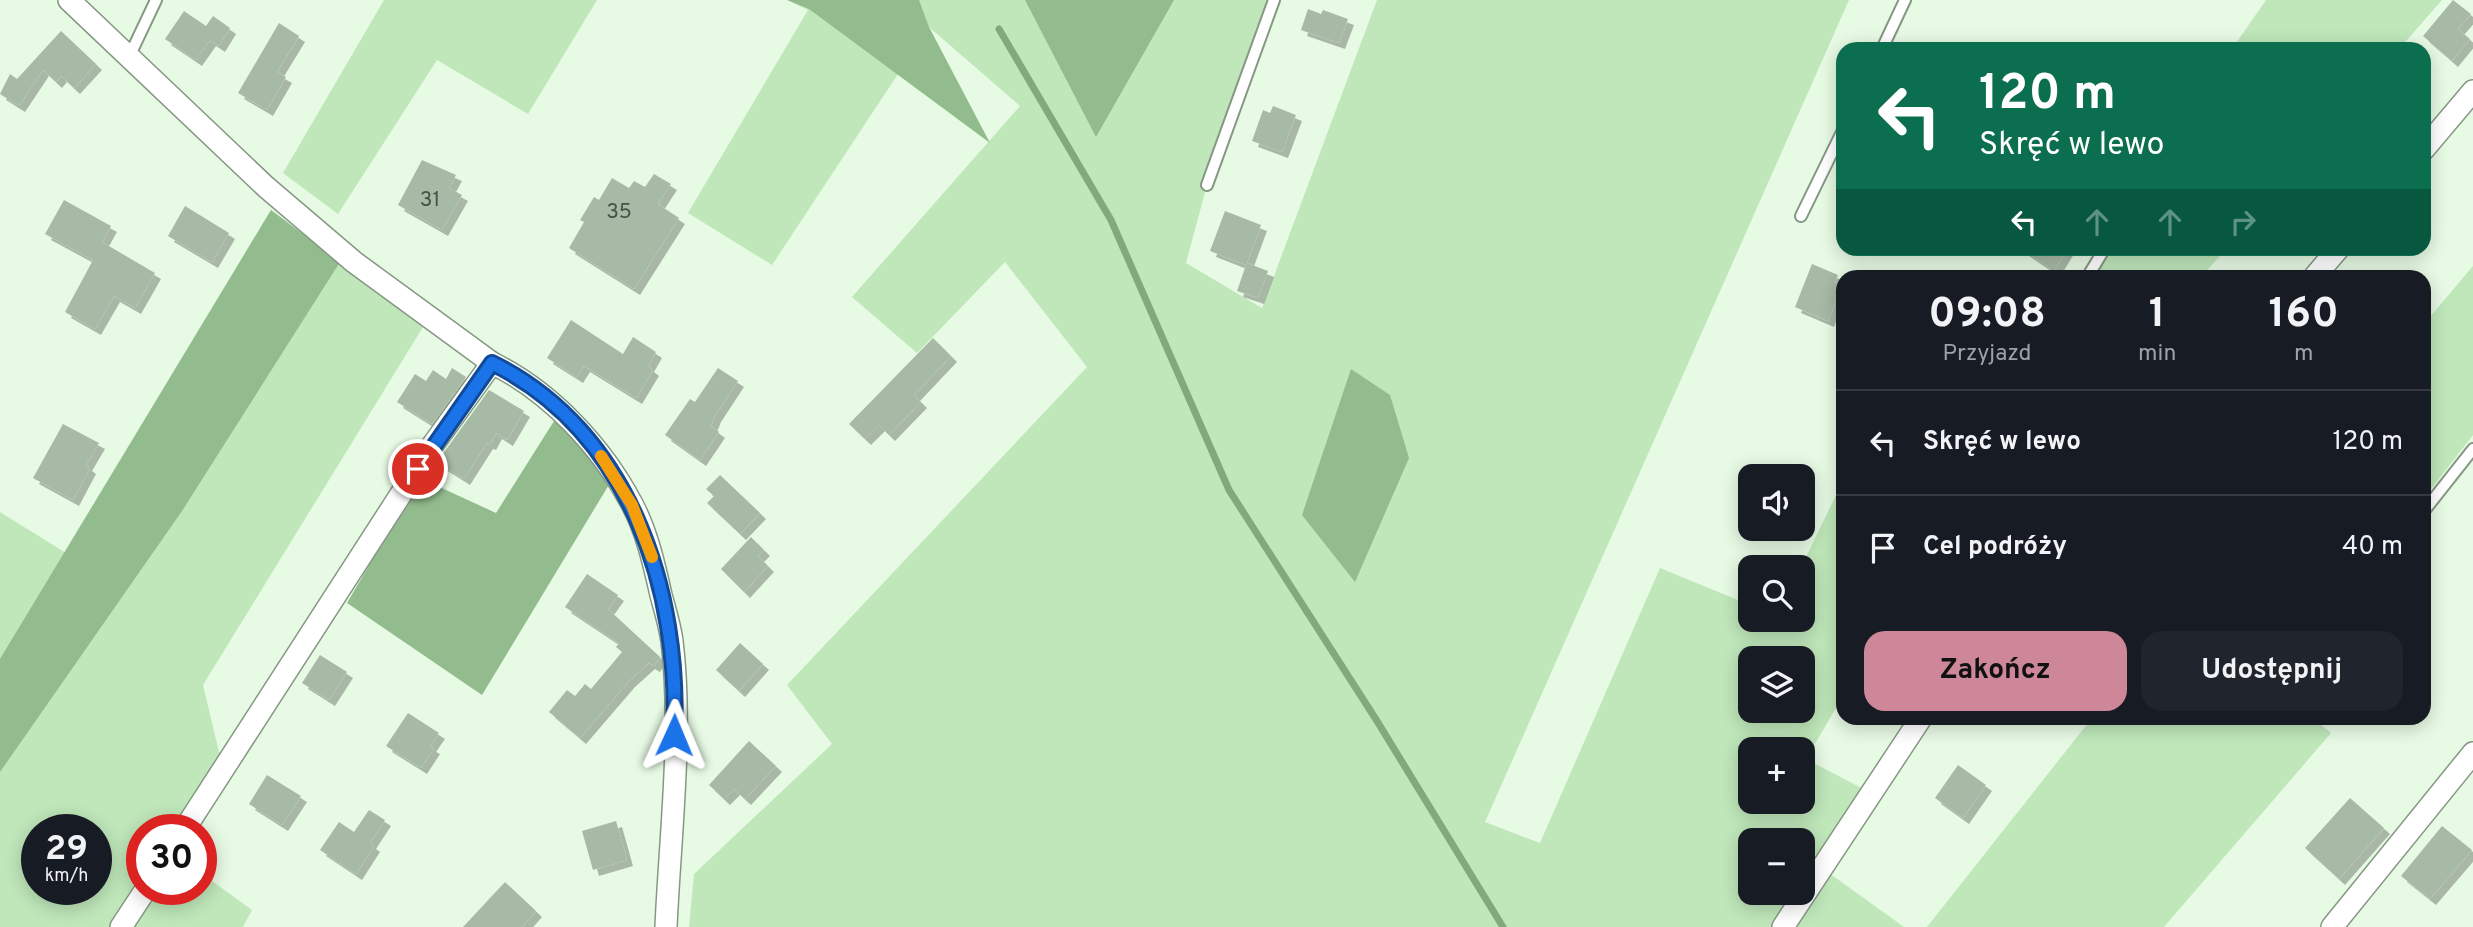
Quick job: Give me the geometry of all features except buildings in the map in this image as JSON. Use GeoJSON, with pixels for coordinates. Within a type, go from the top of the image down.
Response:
{"type":"FeatureCollection","features":[{"type":"Feature","properties":{"kind":"street"},"geometry":{"type":"LineString","coordinates":[[69,0],[266,187],[354,262],[492,363],[512,373],[567,417],[604,460],[632,505],[650,548],[672,640],[676,708],[666,927]]}},
{"type":"Feature","properties":{"kind":"street"},"geometry":{"type":"LineString","coordinates":[[2431,141],[2473,91]]}},
{"type":"Feature","properties":{"kind":"street"},"geometry":{"type":"LineString","coordinates":[[2320,270],[2332,256]]}},
{"type":"Feature","properties":{"kind":"street"},"geometry":{"type":"LineString","coordinates":[[194,814],[432,446],[492,363]]}},
{"type":"Feature","properties":{"kind":"street"},"geometry":{"type":"LineString","coordinates":[[1783,927],[1917,725]]}},
{"type":"Feature","properties":{"kind":"street"},"geometry":{"type":"LineString","coordinates":[[2332,927],[2473,753]]}},
{"type":"Feature","properties":{"kind":"street"},"geometry":{"type":"LineString","coordinates":[[121,927],[135,905]]}},
{"type":"Feature","properties":{"kind":"lane"},"geometry":{"type":"LineString","coordinates":[[129,57],[156,0]]}},
{"type":"Feature","properties":{"kind":"lane"},"geometry":{"type":"LineString","coordinates":[[1207,185],[1274,0]]}},
{"type":"Feature","properties":{"kind":"lane"},"geometry":{"type":"LineString","coordinates":[[1885,42],[1905,0]]}},
{"type":"Feature","properties":{"kind":"lane"},"geometry":{"type":"LineString","coordinates":[[1801,216],[1836,144]]}},
{"type":"Feature","properties":{"kind":"lane"},"geometry":{"type":"LineString","coordinates":[[2431,502],[2473,449]]}},
{"type":"Feature","properties":{"kind":"green space"},"geometry":{"type":"Polygon","coordinates":[[[384,0],[597,0],[528,114],[437,60],[338,214],[283,173],[384,0]]]}},
{"type":"Feature","properties":{"kind":"green space"},"geometry":{"type":"Polygon","coordinates":[[[787,0],[1274,0],[1207,185],[1186,263],[1262,308],[1377,0],[1849,0],[1485,822],[1540,843],[1660,568],[1738,600],[1738,632],[1815,632],[1815,555],[1807,555],[1836,495],[1836,708],[1815,744],[1815,737],[1738,737],[1738,814],[1815,814],[1815,764],[1871,793],[1822,868],[1904,927],[689,927],[694,874],[832,744],[787,685],[1087,367],[1005,262],[917,353],[852,297],[1020,106],[929,27],[772,265],[688,213],[808,10],[787,0]]]}},
{"type":"Feature","properties":{"kind":"green space"},"geometry":{"type":"Polygon","coordinates":[[[787,0],[919,0],[929,27],[990,143],[809,9],[787,0]]]}},
{"type":"Feature","properties":{"kind":"green space"},"geometry":{"type":"Polygon","coordinates":[[[1025,0],[1174,0],[1096,137],[1025,0]]]}},
{"type":"Feature","properties":{"kind":"green space"},"geometry":{"type":"Polygon","coordinates":[[[2266,0],[2442,0],[2405,42],[2237,42],[2266,0]]]}},
{"type":"Feature","properties":{"kind":"green space"},"geometry":{"type":"Polygon","coordinates":[[[271,210],[423,327],[203,685],[219,752],[245,756],[207,814],[126,814],[126,905],[217,905],[217,885],[252,910],[243,927],[0,927],[0,512],[66,553],[271,210]]]}},
{"type":"Feature","properties":{"kind":"green space"},"geometry":{"type":"Polygon","coordinates":[[[271,210],[340,262],[182,511],[0,772],[0,659],[271,210]]]}},
{"type":"Feature","properties":{"kind":"green space"},"geometry":{"type":"Polygon","coordinates":[[[2093,256],[2220,256],[2207,270],[2084,270],[2093,256]]]}},
{"type":"Feature","properties":{"kind":"green space"},"geometry":{"type":"Polygon","coordinates":[[[2473,266],[2473,435],[2431,489],[2431,316],[2473,266]]]}},
{"type":"Feature","properties":{"kind":"green space"},"geometry":{"type":"Polygon","coordinates":[[[1351,369],[1390,395],[1409,458],[1355,582],[1302,515],[1351,369]]]}},
{"type":"Feature","properties":{"kind":"green space"},"geometry":{"type":"Polygon","coordinates":[[[554,421],[590,453],[610,483],[482,695],[347,603],[420,478],[496,513],[554,421]]]}},
{"type":"Feature","properties":{"kind":"green space"},"geometry":{"type":"Polygon","coordinates":[[[2086,725],[2321,725],[2331,733],[2164,927],[1927,927],[2086,725]]]}},
{"type":"Feature","properties":{"kind":"waterway"},"geometry":{"type":"LineString","coordinates":[[999,29],[1111,220],[1229,490],[1377,721],[1503,927]]}},
{"type":"Feature","properties":{"kind":"slow traffic"},"geometry":{"type":"LineString","coordinates":[[601,456],[632,505],[652,557]]}},
{"type":"Feature","properties":{"kind":"route"},"geometry":{"type":"LineString","coordinates":[[418,469],[492,363],[512,373],[567,417],[604,460],[632,505],[650,548],[672,640],[676,708],[674,735]]}}]}
